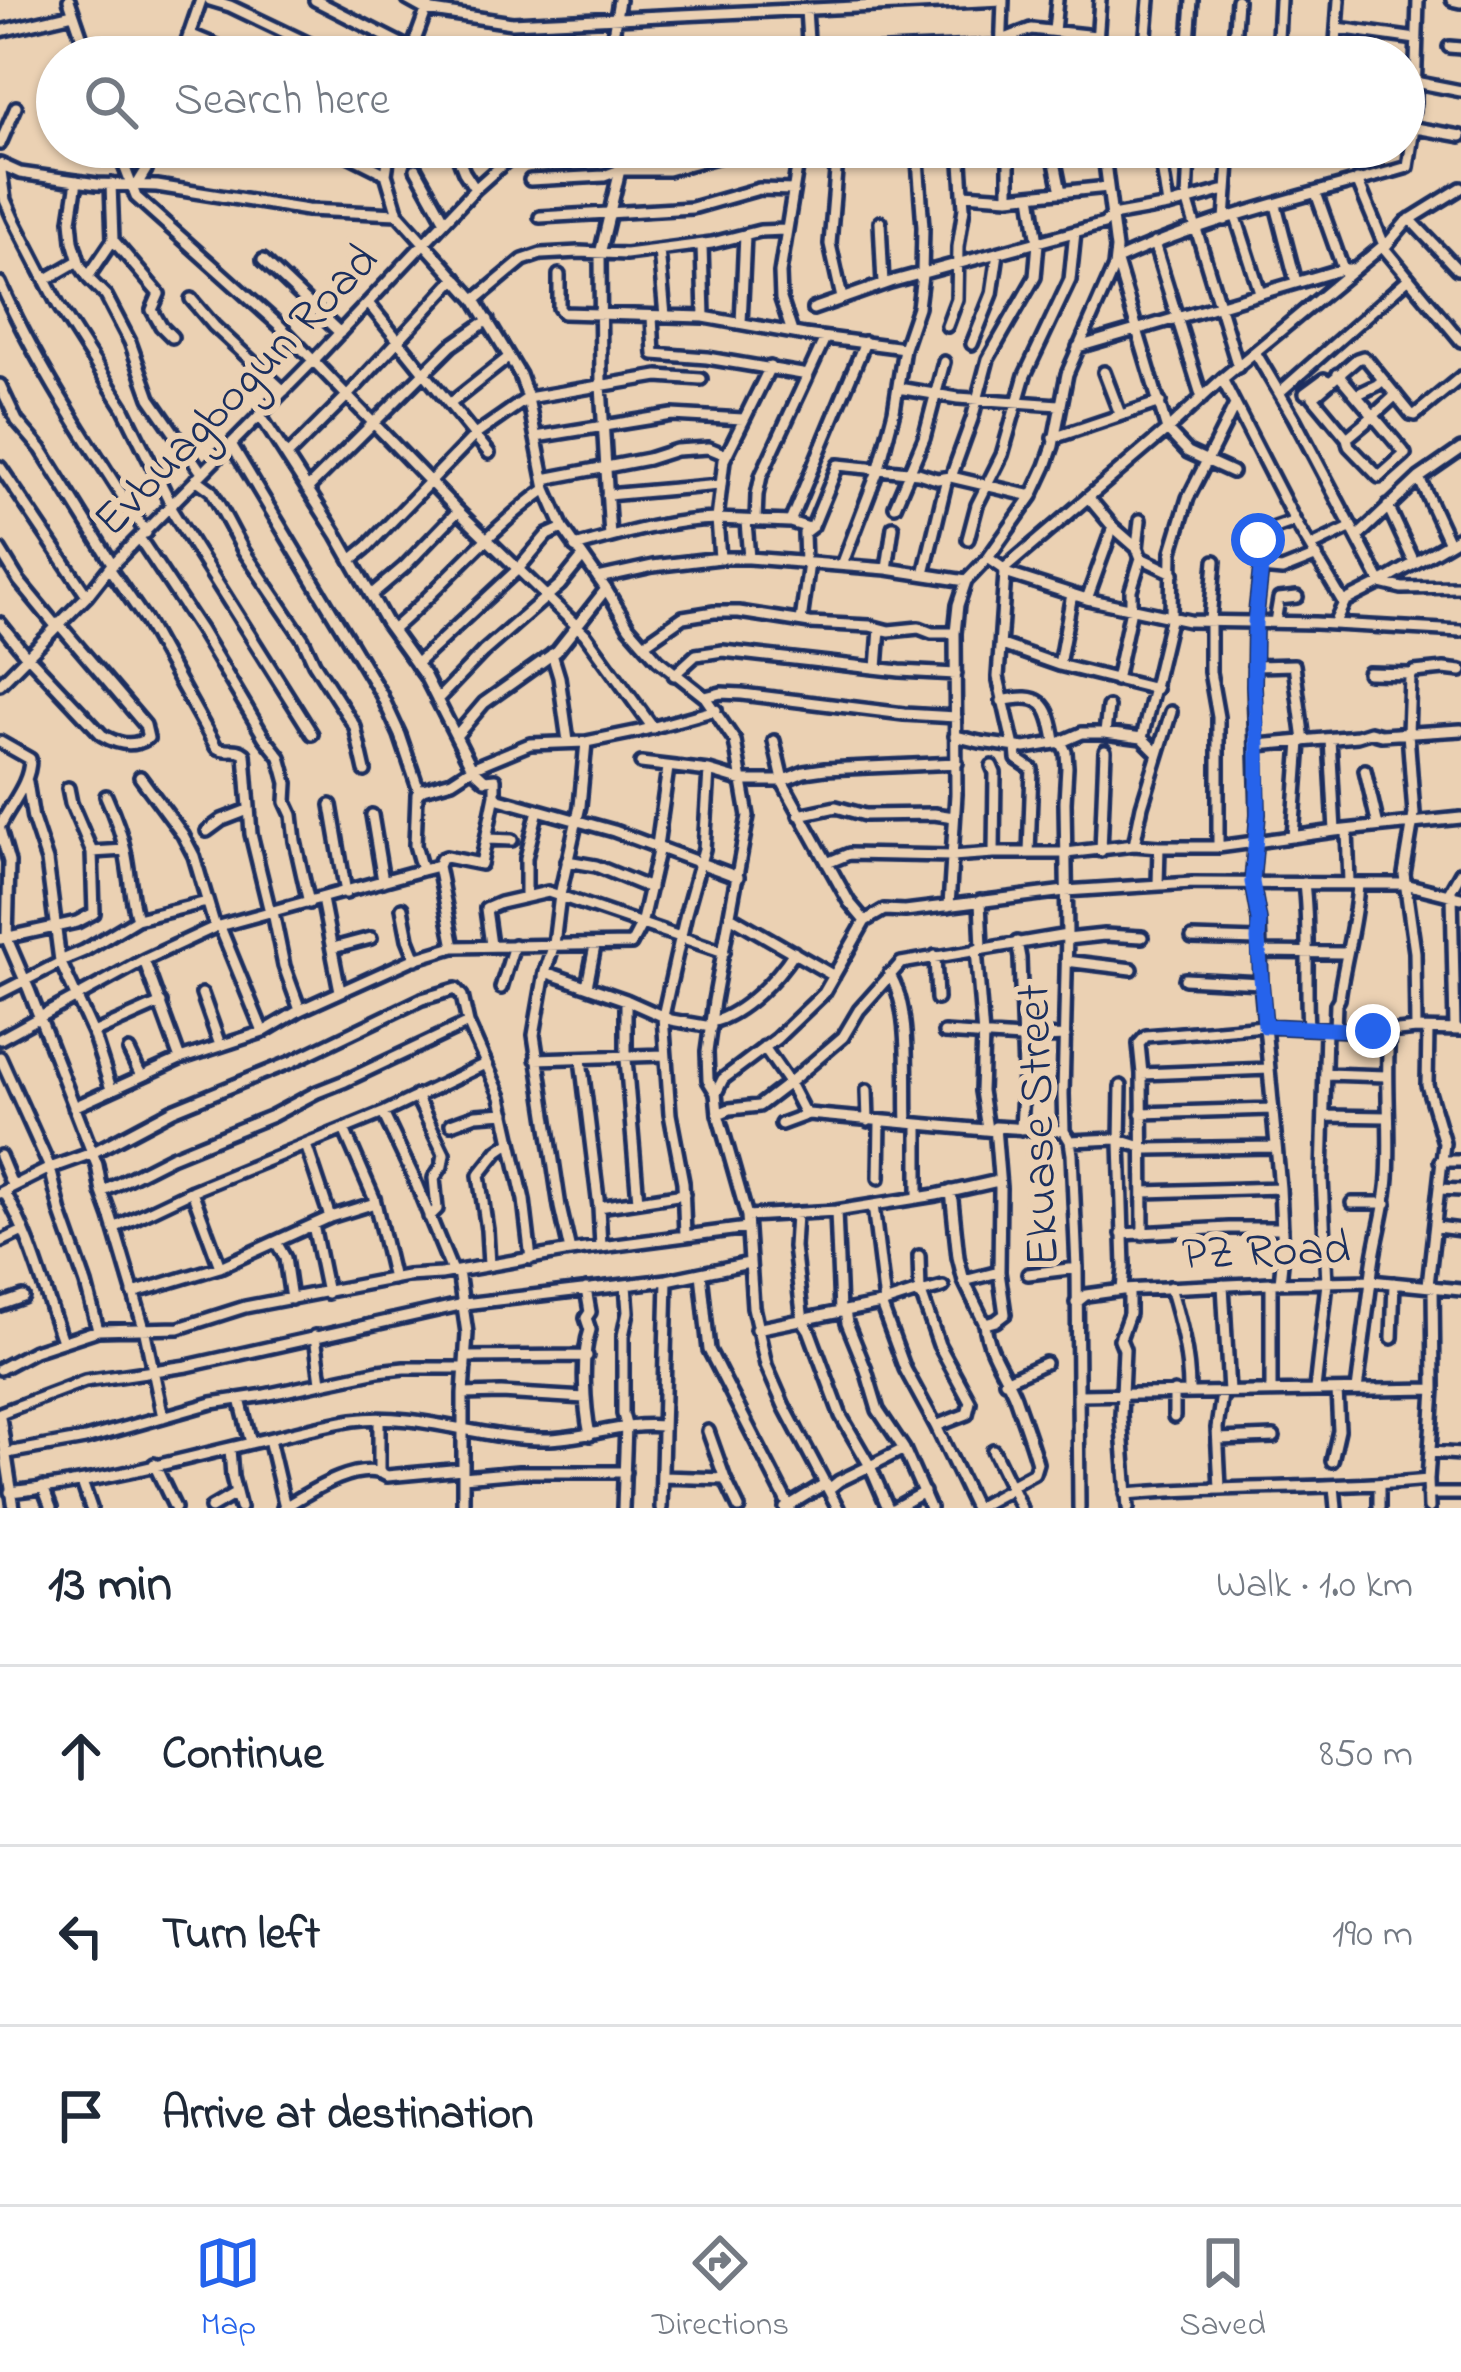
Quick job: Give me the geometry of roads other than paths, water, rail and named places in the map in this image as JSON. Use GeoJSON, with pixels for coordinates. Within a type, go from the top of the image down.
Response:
{"type":"FeatureCollection","features":[{"type":"Feature","properties":{"kind":"street"},"geometry":{"type":"LineString","coordinates":[[69,0],[81,36]]}},
{"type":"Feature","properties":{"kind":"street"},"geometry":{"type":"LineString","coordinates":[[194,36],[189,34],[201,0]]}},
{"type":"Feature","properties":{"kind":"street"},"geometry":{"type":"LineString","coordinates":[[210,0],[294,36]]}},
{"type":"Feature","properties":{"kind":"street"},"geometry":{"type":"LineString","coordinates":[[315,0],[380,36]]}},
{"type":"Feature","properties":{"kind":"street"},"geometry":{"type":"LineString","coordinates":[[408,0],[512,23],[616,20],[734,6],[806,9],[822,4],[1003,0],[1001,36]]}},
{"type":"Feature","properties":{"kind":"street"},"geometry":{"type":"LineString","coordinates":[[615,36],[619,0]]}},
{"type":"Feature","properties":{"kind":"street"},"geometry":{"type":"LineString","coordinates":[[1054,31],[1057,0]]}},
{"type":"Feature","properties":{"kind":"street"},"geometry":{"type":"LineString","coordinates":[[1017,36],[1027,29],[1096,36],[1100,0]]}},
{"type":"Feature","properties":{"kind":"street"},"geometry":{"type":"LineString","coordinates":[[1146,36],[1149,0]]}},
{"type":"Feature","properties":{"kind":"street"},"geometry":{"type":"LineString","coordinates":[[1189,36],[1192,0]]}},
{"type":"Feature","properties":{"kind":"street"},"geometry":{"type":"LineString","coordinates":[[1234,36],[1237,0]]}},
{"type":"Feature","properties":{"kind":"street"},"geometry":{"type":"LineString","coordinates":[[1278,36],[1280,0]]}},
{"type":"Feature","properties":{"kind":"street"},"geometry":{"type":"LineString","coordinates":[[1337,36],[1340,0]]}},
{"type":"Feature","properties":{"kind":"street"},"geometry":{"type":"LineString","coordinates":[[1416,36],[1418,0]]}},
{"type":"Feature","properties":{"kind":"street"},"geometry":{"type":"LineString","coordinates":[[1451,0],[1461,2]]}},
{"type":"Feature","properties":{"kind":"street"},"geometry":{"type":"LineString","coordinates":[[416,36],[428,5]]}},
{"type":"Feature","properties":{"kind":"street"},"geometry":{"type":"LineString","coordinates":[[806,9],[808,36]]}},
{"type":"Feature","properties":{"kind":"street"},"geometry":{"type":"LineString","coordinates":[[0,31],[74,14]]}},
{"type":"Feature","properties":{"kind":"street"},"geometry":{"type":"LineString","coordinates":[[1338,28],[1395,36]]}},
{"type":"Feature","properties":{"kind":"street"},"geometry":{"type":"LineString","coordinates":[[1425,84],[1461,91]]}},
{"type":"Feature","properties":{"kind":"street"},"geometry":{"type":"LineString","coordinates":[[0,144],[16,106]]}},
{"type":"Feature","properties":{"kind":"street"},"geometry":{"type":"LineString","coordinates":[[1425,130],[1461,136]]}},
{"type":"Feature","properties":{"kind":"street"},"geometry":{"type":"LineString","coordinates":[[0,164],[20,173],[77,182],[133,184],[307,210],[398,214]]}},
{"type":"Feature","properties":{"kind":"street"},"geometry":{"type":"LineString","coordinates":[[0,164],[5,200],[58,305],[123,407],[171,507],[312,734]]}},
{"type":"Feature","properties":{"kind":"street"},"geometry":{"type":"LineString","coordinates":[[126,168],[144,206],[280,326],[577,627],[653,728]]}},
{"type":"Feature","properties":{"kind":"street"},"geometry":{"type":"LineString","coordinates":[[133,184],[147,168]]}},
{"type":"Feature","properties":{"kind":"street"},"geometry":{"type":"LineString","coordinates":[[374,168],[386,174]]}},
{"type":"Feature","properties":{"kind":"street"},"geometry":{"type":"LineString","coordinates":[[387,168],[398,214],[475,300],[520,375],[545,484],[563,528],[644,644],[674,675],[705,697],[735,741],[748,816],[712,1025],[708,1080],[716,1093],[747,1222],[756,1329],[766,1365],[838,1508]]}},
{"type":"Feature","properties":{"kind":"street"},"geometry":{"type":"LineString","coordinates":[[462,168],[476,189]]}},
{"type":"Feature","properties":{"kind":"street","name":"Evbuagbogun Road"},"geometry":{"type":"LineString","coordinates":[[0,684],[498,168]]}},
{"type":"Feature","properties":{"kind":"street"},"geometry":{"type":"LineString","coordinates":[[530,180],[675,168]]}},
{"type":"Feature","properties":{"kind":"street"},"geometry":{"type":"LineString","coordinates":[[792,332],[780,290],[797,168]]}},
{"type":"Feature","properties":{"kind":"street"},"geometry":{"type":"LineString","coordinates":[[836,168],[830,244],[842,298]]}},
{"type":"Feature","properties":{"kind":"street"},"geometry":{"type":"LineString","coordinates":[[842,565],[879,468],[904,348],[918,307],[922,274],[918,168]]}},
{"type":"Feature","properties":{"kind":"street"},"geometry":{"type":"LineString","coordinates":[[947,326],[957,299],[962,168]]}},
{"type":"Feature","properties":{"kind":"street"},"geometry":{"type":"LineString","coordinates":[[1009,168],[1009,197]]}},
{"type":"Feature","properties":{"kind":"street"},"geometry":{"type":"LineString","coordinates":[[1056,168],[1060,192]]}},
{"type":"Feature","properties":{"kind":"street"},"geometry":{"type":"LineString","coordinates":[[1106,168],[1116,259],[1168,430],[1188,452],[1232,472]]}},
{"type":"Feature","properties":{"kind":"street"},"geometry":{"type":"LineString","coordinates":[[1162,168],[1168,206]]}},
{"type":"Feature","properties":{"kind":"street"},"geometry":{"type":"LineString","coordinates":[[1188,168],[1187,199],[1238,367]]}},
{"type":"Feature","properties":{"kind":"street"},"geometry":{"type":"LineString","coordinates":[[1228,168],[1225,190],[1230,218],[1260,292]]}},
{"type":"Feature","properties":{"kind":"street"},"geometry":{"type":"LineString","coordinates":[[949,906],[957,763],[958,605],[966,581],[1032,496],[1046,466],[1078,346],[1116,259],[1230,218],[1404,168]]}},
{"type":"Feature","properties":{"kind":"street"},"geometry":{"type":"LineString","coordinates":[[416,169],[446,221]]}},
{"type":"Feature","properties":{"kind":"street"},"geometry":{"type":"LineString","coordinates":[[610,537],[600,254],[620,170]]}},
{"type":"Feature","properties":{"kind":"street"},"geometry":{"type":"LineString","coordinates":[[1357,180],[1384,245],[1461,341]]}},
{"type":"Feature","properties":{"kind":"street"},"geometry":{"type":"LineString","coordinates":[[77,182],[71,220],[78,261],[102,290],[130,342],[150,398],[355,727],[365,770]]}},
{"type":"Feature","properties":{"kind":"street"},"geometry":{"type":"LineString","coordinates":[[88,277],[112,240],[111,184]]}},
{"type":"Feature","properties":{"kind":"street"},"geometry":{"type":"LineString","coordinates":[[540,218],[692,208],[769,188],[793,190]]}},
{"type":"Feature","properties":{"kind":"street"},"geometry":{"type":"LineString","coordinates":[[964,194],[1009,197],[1108,188]]}},
{"type":"Feature","properties":{"kind":"street"},"geometry":{"type":"LineString","coordinates":[[1029,853],[1032,769],[1017,759],[998,676],[1004,571],[1348,269],[1384,245],[1410,219],[1461,188]]}},
{"type":"Feature","properties":{"kind":"street"},"geometry":{"type":"LineString","coordinates":[[813,309],[883,284],[1109,222],[1112,217],[1225,190]]}},
{"type":"Feature","properties":{"kind":"street"},"geometry":{"type":"LineString","coordinates":[[1316,193],[1348,269]]}},
{"type":"Feature","properties":{"kind":"street"},"geometry":{"type":"LineString","coordinates":[[924,574],[988,359],[1031,286],[1038,243],[1031,195]]}},
{"type":"Feature","properties":{"kind":"street"},"geometry":{"type":"LineString","coordinates":[[1276,206],[1296,282]]}},
{"type":"Feature","properties":{"kind":"street"},"geometry":{"type":"LineString","coordinates":[[1410,219],[1460,270]]}},
{"type":"Feature","properties":{"kind":"street"},"geometry":{"type":"LineString","coordinates":[[880,222],[883,284]]}},
{"type":"Feature","properties":{"kind":"street"},"geometry":{"type":"LineString","coordinates":[[475,300],[523,260],[542,254],[659,250],[785,230]]}},
{"type":"Feature","properties":{"kind":"street"},"geometry":{"type":"LineString","coordinates":[[968,538],[977,506],[1002,455],[1024,375],[1070,280],[1076,232]]}},
{"type":"Feature","properties":{"kind":"street"},"geometry":{"type":"LineString","coordinates":[[742,323],[745,235]]}},
{"type":"Feature","properties":{"kind":"street"},"geometry":{"type":"LineString","coordinates":[[112,240],[160,294],[152,310],[172,338]]}},
{"type":"Feature","properties":{"kind":"street"},"geometry":{"type":"LineString","coordinates":[[1154,243],[1202,398]]}},
{"type":"Feature","properties":{"kind":"street"},"geometry":{"type":"LineString","coordinates":[[702,245],[704,317]]}},
{"type":"Feature","properties":{"kind":"street"},"geometry":{"type":"LineString","coordinates":[[659,250],[665,316]]}},
{"type":"Feature","properties":{"kind":"street"},"geometry":{"type":"LineString","coordinates":[[972,344],[992,294],[998,254]]}},
{"type":"Feature","properties":{"kind":"street"},"geometry":{"type":"LineString","coordinates":[[262,260],[340,333]]}},
{"type":"Feature","properties":{"kind":"street"},"geometry":{"type":"LineString","coordinates":[[45,280],[78,261]]}},
{"type":"Feature","properties":{"kind":"street"},"geometry":{"type":"LineString","coordinates":[[1078,346],[1348,269]]}},
{"type":"Feature","properties":{"kind":"street"},"geometry":{"type":"LineString","coordinates":[[560,275],[561,311],[568,314],[704,317],[904,348]]}},
{"type":"Feature","properties":{"kind":"street"},"geometry":{"type":"LineString","coordinates":[[287,456],[456,278]]}},
{"type":"Feature","properties":{"kind":"street"},"geometry":{"type":"LineString","coordinates":[[1280,392],[1409,278]]}},
{"type":"Feature","properties":{"kind":"street"},"geometry":{"type":"LineString","coordinates":[[0,283],[5,307],[280,757],[309,902]]}},
{"type":"Feature","properties":{"kind":"street"},"geometry":{"type":"LineString","coordinates":[[191,299],[284,391]]}},
{"type":"Feature","properties":{"kind":"street"},"geometry":{"type":"LineString","coordinates":[[368,303],[489,453]]}},
{"type":"Feature","properties":{"kind":"street"},"geometry":{"type":"LineString","coordinates":[[652,316],[656,377]]}},
{"type":"Feature","properties":{"kind":"street"},"geometry":{"type":"LineString","coordinates":[[307,489],[451,346],[488,320]]}},
{"type":"Feature","properties":{"kind":"street"},"geometry":{"type":"LineString","coordinates":[[749,557],[761,476],[825,338]]}},
{"type":"Feature","properties":{"kind":"street"},"geometry":{"type":"LineString","coordinates":[[790,522],[865,343]]}},
{"type":"Feature","properties":{"kind":"street"},"geometry":{"type":"LineString","coordinates":[[1255,352],[1381,583],[1402,588],[1461,586]]}},
{"type":"Feature","properties":{"kind":"street"},"geometry":{"type":"LineString","coordinates":[[654,354],[808,375]]}},
{"type":"Feature","properties":{"kind":"street"},"geometry":{"type":"LineString","coordinates":[[451,403],[509,357]]}},
{"type":"Feature","properties":{"kind":"street"},"geometry":{"type":"LineString","coordinates":[[1305,393],[1324,379],[1334,378],[1356,395],[1403,451],[1403,458],[1379,477],[1348,446],[1347,438],[1313,400],[1315,394],[1334,378],[1363,357],[1415,416],[1461,377]]}},
{"type":"Feature","properties":{"kind":"street"},"geometry":{"type":"LineString","coordinates":[[895,506],[924,439],[944,362]]}},
{"type":"Feature","properties":{"kind":"street"},"geometry":{"type":"LineString","coordinates":[[720,558],[717,519],[726,455],[770,367]]}},
{"type":"Feature","properties":{"kind":"street"},"geometry":{"type":"LineString","coordinates":[[1105,372],[1120,414]]}},
{"type":"Feature","properties":{"kind":"street"},"geometry":{"type":"LineString","coordinates":[[351,560],[475,435],[528,398],[656,377],[700,379]]}},
{"type":"Feature","properties":{"kind":"street"},"geometry":{"type":"LineString","coordinates":[[1222,379],[1343,602]]}},
{"type":"Feature","properties":{"kind":"street"},"geometry":{"type":"LineString","coordinates":[[1356,395],[1383,380]]}},
{"type":"Feature","properties":{"kind":"street"},"geometry":{"type":"LineString","coordinates":[[0,386],[17,421],[41,449],[144,618],[216,748],[244,754],[256,863],[301,1010]]}},
{"type":"Feature","properties":{"kind":"street"},"geometry":{"type":"LineString","coordinates":[[898,388],[1059,405]]}},
{"type":"Feature","properties":{"kind":"street"},"geometry":{"type":"LineString","coordinates":[[1347,438],[1396,395]]}},
{"type":"Feature","properties":{"kind":"street"},"geometry":{"type":"LineString","coordinates":[[1054,438],[1160,402]]}},
{"type":"Feature","properties":{"kind":"street"},"geometry":{"type":"LineString","coordinates":[[1142,738],[1171,616],[1172,551],[1188,498],[1235,405]]}},
{"type":"Feature","properties":{"kind":"street"},"geometry":{"type":"LineString","coordinates":[[260,415],[416,664],[472,768],[482,778],[495,778],[480,865],[446,857],[438,866],[454,947]]}},
{"type":"Feature","properties":{"kind":"street"},"geometry":{"type":"LineString","coordinates":[[536,436],[672,415],[742,419]]}},
{"type":"Feature","properties":{"kind":"street"},"geometry":{"type":"LineString","coordinates":[[231,444],[381,694],[419,791]]}},
{"type":"Feature","properties":{"kind":"street"},"geometry":{"type":"LineString","coordinates":[[392,630],[545,484],[580,470],[676,451],[709,448],[726,455]]}},
{"type":"Feature","properties":{"kind":"street"},"geometry":{"type":"LineString","coordinates":[[1261,568],[1282,570],[1353,532],[1461,449]]}},
{"type":"Feature","properties":{"kind":"street"},"geometry":{"type":"LineString","coordinates":[[801,622],[807,563],[803,537],[837,465],[989,484],[1032,496]]}},
{"type":"Feature","properties":{"kind":"street"},"geometry":{"type":"LineString","coordinates":[[0,467],[87,596]]}},
{"type":"Feature","properties":{"kind":"street"},"geometry":{"type":"LineString","coordinates":[[1419,478],[1449,543]]}},
{"type":"Feature","properties":{"kind":"street"},"geometry":{"type":"LineString","coordinates":[[608,495],[720,484]]}},
{"type":"Feature","properties":{"kind":"street"},"geometry":{"type":"LineString","coordinates":[[1088,497],[1139,553],[1172,573]]}},
{"type":"Feature","properties":{"kind":"street"},"geometry":{"type":"LineString","coordinates":[[1388,506],[1414,562]]}},
{"type":"Feature","properties":{"kind":"street"},"geometry":{"type":"LineString","coordinates":[[371,596],[458,511]]}},
{"type":"Feature","properties":{"kind":"street"},"geometry":{"type":"LineString","coordinates":[[437,700],[483,652],[547,598],[579,552],[610,537],[688,520],[790,522],[810,529]]}},
{"type":"Feature","properties":{"kind":"street"},"geometry":{"type":"LineString","coordinates":[[1116,680],[1131,609],[1140,520]]}},
{"type":"Feature","properties":{"kind":"street"},"geometry":{"type":"LineString","coordinates":[[1271,1391],[1275,1283],[1283,1253],[1259,921],[1252,882],[1258,814],[1255,622],[1261,568],[1258,534],[1295,521]]}},
{"type":"Feature","properties":{"kind":"street"},"geometry":{"type":"LineString","coordinates":[[1087,599],[1113,526]]}},
{"type":"Feature","properties":{"kind":"street"},"geometry":{"type":"LineString","coordinates":[[887,569],[893,527]]}},
{"type":"Feature","properties":{"kind":"street"},"geometry":{"type":"LineString","coordinates":[[416,664],[519,568],[547,535],[563,528]]}},
{"type":"Feature","properties":{"kind":"street"},"geometry":{"type":"LineString","coordinates":[[1334,624],[1343,602],[1461,536]]}},
{"type":"Feature","properties":{"kind":"street"},"geometry":{"type":"LineString","coordinates":[[0,550],[19,581],[145,725],[148,738],[122,744],[102,735],[0,623]]}},
{"type":"Feature","properties":{"kind":"street"},"geometry":{"type":"LineString","coordinates":[[598,578],[652,566],[749,557],[966,581]]}},
{"type":"Feature","properties":{"kind":"street"},"geometry":{"type":"LineString","coordinates":[[988,558],[1004,571],[1087,599],[1190,621],[1461,631]]}},
{"type":"Feature","properties":{"kind":"street"},"geometry":{"type":"LineString","coordinates":[[1215,560],[1210,672],[1218,717],[1218,847]]}},
{"type":"Feature","properties":{"kind":"street"},"geometry":{"type":"LineString","coordinates":[[456,736],[484,703],[552,655],[607,589]]}},
{"type":"Feature","properties":{"kind":"street"},"geometry":{"type":"LineString","coordinates":[[1059,665],[1072,594]]}},
{"type":"Feature","properties":{"kind":"street"},"geometry":{"type":"LineString","coordinates":[[1275,622],[1279,599],[1297,597]]}},
{"type":"Feature","properties":{"kind":"street"},"geometry":{"type":"LineString","coordinates":[[644,644],[683,616],[739,612],[801,622],[955,633]]}},
{"type":"Feature","properties":{"kind":"street"},"geometry":{"type":"LineString","coordinates":[[877,668],[880,629]]}},
{"type":"Feature","properties":{"kind":"street"},"geometry":{"type":"LineString","coordinates":[[1002,645],[1156,689]]}},
{"type":"Feature","properties":{"kind":"street"},"geometry":{"type":"LineString","coordinates":[[674,675],[696,655],[723,651],[956,674]]}},
{"type":"Feature","properties":{"kind":"street"},"geometry":{"type":"LineString","coordinates":[[552,655],[568,742]]}},
{"type":"Feature","properties":{"kind":"street"},"geometry":{"type":"LineString","coordinates":[[1254,666],[1309,662]]}},
{"type":"Feature","properties":{"kind":"street"},"geometry":{"type":"LineString","coordinates":[[1293,837],[1302,741],[1294,665]]}},
{"type":"Feature","properties":{"kind":"street"},"geometry":{"type":"LineString","coordinates":[[1368,673],[1461,671]]}},
{"type":"Feature","properties":{"kind":"street"},"geometry":{"type":"LineString","coordinates":[[1411,674],[1408,733],[1414,824],[1404,874],[1427,1085],[1444,1143],[1430,1286],[1435,1389],[1429,1508]]}},
{"type":"Feature","properties":{"kind":"street"},"geometry":{"type":"LineString","coordinates":[[705,697],[742,694],[956,717]]}},
{"type":"Feature","properties":{"kind":"street"},"geometry":{"type":"LineString","coordinates":[[1002,701],[1025,696],[1039,699],[1058,742]]}},
{"type":"Feature","properties":{"kind":"street"},"geometry":{"type":"LineString","coordinates":[[1106,733],[1108,707]]}},
{"type":"Feature","properties":{"kind":"street"},"geometry":{"type":"LineString","coordinates":[[422,870],[415,845],[419,791],[452,781],[530,744],[586,742],[716,710]]}},
{"type":"Feature","properties":{"kind":"street"},"geometry":{"type":"LineString","coordinates":[[1135,844],[1156,752],[1171,712]]}},
{"type":"Feature","properties":{"kind":"street"},"geometry":{"type":"LineString","coordinates":[[1258,745],[1370,732],[1461,730]]}},
{"type":"Feature","properties":{"kind":"street"},"geometry":{"type":"LineString","coordinates":[[955,736],[1025,748],[1082,733],[1106,733],[1142,738],[1156,752]]}},
{"type":"Feature","properties":{"kind":"street"},"geometry":{"type":"LineString","coordinates":[[1316,1389],[1327,1283],[1322,1178],[1326,1074],[1345,953],[1352,937],[1353,883],[1341,831],[1330,739]]}},
{"type":"Feature","properties":{"kind":"street"},"geometry":{"type":"LineString","coordinates":[[774,741],[783,781],[800,815],[849,902],[866,921]]}},
{"type":"Feature","properties":{"kind":"street"},"geometry":{"type":"LineString","coordinates":[[0,742],[30,759],[31,765],[0,828],[10,876],[3,939],[26,981],[92,1153],[144,1328],[163,1417]]}},
{"type":"Feature","properties":{"kind":"street"},"geometry":{"type":"LineString","coordinates":[[570,1251],[534,1035],[577,820],[586,742]]}},
{"type":"Feature","properties":{"kind":"street","name":"Ekuase Street"},"geometry":{"type":"LineString","coordinates":[[1058,742],[1066,752],[1067,767],[1065,1036],[1077,1268],[1079,1508]]}},
{"type":"Feature","properties":{"kind":"street"},"geometry":{"type":"LineString","coordinates":[[1101,851],[1106,751]]}},
{"type":"Feature","properties":{"kind":"street"},"geometry":{"type":"LineString","coordinates":[[641,764],[709,771],[743,781],[783,781],[825,769],[957,763]]}},
{"type":"Feature","properties":{"kind":"street"},"geometry":{"type":"LineString","coordinates":[[992,766],[994,853]]}},
{"type":"Feature","properties":{"kind":"street"},"geometry":{"type":"LineString","coordinates":[[74,1107],[180,1060],[262,1032],[416,958],[454,947],[631,944],[650,888],[668,768]]}},
{"type":"Feature","properties":{"kind":"street"},"geometry":{"type":"LineString","coordinates":[[1365,770],[1378,826]]}},
{"type":"Feature","properties":{"kind":"street"},"geometry":{"type":"LineString","coordinates":[[685,1235],[663,1016],[707,831],[709,771]]}},
{"type":"Feature","properties":{"kind":"street"},"geometry":{"type":"LineString","coordinates":[[140,777],[194,856],[207,902],[262,1032]]}},
{"type":"Feature","properties":{"kind":"street"},"geometry":{"type":"LineString","coordinates":[[26,782],[47,861],[60,962],[93,1033],[112,1089]]}},
{"type":"Feature","properties":{"kind":"street"},"geometry":{"type":"LineString","coordinates":[[3,939],[94,913],[92,852],[68,788]]}},
{"type":"Feature","properties":{"kind":"street"},"geometry":{"type":"LineString","coordinates":[[495,795],[738,877]]}},
{"type":"Feature","properties":{"kind":"street"},"geometry":{"type":"LineString","coordinates":[[106,796],[119,824],[137,919]]}},
{"type":"Feature","properties":{"kind":"street"},"geometry":{"type":"LineString","coordinates":[[331,805],[346,893]]}},
{"type":"Feature","properties":{"kind":"street"},"geometry":{"type":"LineString","coordinates":[[800,815],[836,807],[865,815],[954,818]]}},
{"type":"Feature","properties":{"kind":"street"},"geometry":{"type":"LineString","coordinates":[[207,831],[248,810]]}},
{"type":"Feature","properties":{"kind":"street"},"geometry":{"type":"LineString","coordinates":[[526,896],[526,858],[538,810]]}},
{"type":"Feature","properties":{"kind":"street"},"geometry":{"type":"LineString","coordinates":[[372,815],[383,881]]}},
{"type":"Feature","properties":{"kind":"street"},"geometry":{"type":"LineString","coordinates":[[827,863],[850,854],[1066,854],[1135,844],[1218,847],[1461,818]]}},
{"type":"Feature","properties":{"kind":"street"},"geometry":{"type":"LineString","coordinates":[[487,839],[512,840]]}},
{"type":"Feature","properties":{"kind":"street"},"geometry":{"type":"LineString","coordinates":[[1158,884],[1159,847]]}},
{"type":"Feature","properties":{"kind":"street"},"geometry":{"type":"LineString","coordinates":[[92,852],[125,850]]}},
{"type":"Feature","properties":{"kind":"street"},"geometry":{"type":"LineString","coordinates":[[567,860],[650,888]]}},
{"type":"Feature","properties":{"kind":"street"},"geometry":{"type":"LineString","coordinates":[[0,1039],[144,960],[218,927],[438,866]]}},
{"type":"Feature","properties":{"kind":"street"},"geometry":{"type":"LineString","coordinates":[[1143,1234],[1139,1044],[1146,1036],[1265,1026],[1458,1030],[1454,895],[1461,872]]}},
{"type":"Feature","properties":{"kind":"street"},"geometry":{"type":"LineString","coordinates":[[716,1093],[723,1079],[824,993],[866,921],[884,910],[1158,884],[1406,884],[1454,895]]}},
{"type":"Feature","properties":{"kind":"street"},"geometry":{"type":"LineString","coordinates":[[1304,884],[1308,1028]]}},
{"type":"Feature","properties":{"kind":"street"},"geometry":{"type":"LineString","coordinates":[[491,945],[486,909],[543,891],[724,952]]}},
{"type":"Feature","properties":{"kind":"street"},"geometry":{"type":"LineString","coordinates":[[322,899],[340,991]]}},
{"type":"Feature","properties":{"kind":"street"},"geometry":{"type":"LineString","coordinates":[[980,901],[981,1091],[998,1180],[998,1272],[1005,1314],[985,1324]]}},
{"type":"Feature","properties":{"kind":"street"},"geometry":{"type":"LineString","coordinates":[[0,994],[137,919],[207,902]]}},
{"type":"Feature","properties":{"kind":"street"},"geometry":{"type":"LineString","coordinates":[[403,908],[407,939],[416,958]]}},
{"type":"Feature","properties":{"kind":"street"},"geometry":{"type":"LineString","coordinates":[[730,916],[833,976]]}},
{"type":"Feature","properties":{"kind":"street"},"geometry":{"type":"LineString","coordinates":[[718,1114],[759,1106],[789,1083],[843,1036],[859,1010],[901,963],[1017,942],[1142,937]]}},
{"type":"Feature","properties":{"kind":"street"},"geometry":{"type":"LineString","coordinates":[[333,948],[371,938]]}},
{"type":"Feature","properties":{"kind":"street"},"geometry":{"type":"LineString","coordinates":[[1192,938],[1345,953]]}},
{"type":"Feature","properties":{"kind":"street"},"geometry":{"type":"LineString","coordinates":[[1017,942],[1024,1073],[1021,1129]]}},
{"type":"Feature","properties":{"kind":"street"},"geometry":{"type":"LineString","coordinates":[[501,988],[514,945]]}},
{"type":"Feature","properties":{"kind":"street"},"geometry":{"type":"LineString","coordinates":[[587,986],[596,946]]}},
{"type":"Feature","properties":{"kind":"street"},"geometry":{"type":"LineString","coordinates":[[545,972],[663,1016],[712,1025],[733,1014],[779,975],[794,952]]}},
{"type":"Feature","properties":{"kind":"street"},"geometry":{"type":"LineString","coordinates":[[934,956],[937,999]]}},
{"type":"Feature","properties":{"kind":"street"},"geometry":{"type":"LineString","coordinates":[[144,960],[180,1060]]}},
{"type":"Feature","properties":{"kind":"street"},"geometry":{"type":"LineString","coordinates":[[1066,962],[1132,969]]}},
{"type":"Feature","properties":{"kind":"street"},"geometry":{"type":"LineString","coordinates":[[889,974],[900,1000],[919,1198]]}},
{"type":"Feature","properties":{"kind":"street"},"geometry":{"type":"LineString","coordinates":[[1185,979],[1261,983]]}},
{"type":"Feature","properties":{"kind":"street"},"geometry":{"type":"LineString","coordinates":[[5,1190],[448,989],[460,991],[468,1023],[501,1097],[531,1258]]}},
{"type":"Feature","properties":{"kind":"street"},"geometry":{"type":"LineString","coordinates":[[202,994],[220,1045]]}},
{"type":"Feature","properties":{"kind":"street"},"geometry":{"type":"LineString","coordinates":[[626,1000],[638,1201]]}},
{"type":"Feature","properties":{"kind":"street"},"geometry":{"type":"LineString","coordinates":[[93,1033],[161,1003]]}},
{"type":"Feature","properties":{"kind":"street"},"geometry":{"type":"LineString","coordinates":[[101,1192],[468,1023]]}},
{"type":"Feature","properties":{"kind":"street"},"geometry":{"type":"LineString","coordinates":[[1357,1390],[1370,1265],[1388,1176],[1385,1076],[1389,1032]]}},
{"type":"Feature","properties":{"kind":"street"},"geometry":{"type":"LineString","coordinates":[[944,1033],[1065,1036]]}},
{"type":"Feature","properties":{"kind":"street"},"geometry":{"type":"LineString","coordinates":[[764,1047],[808,1114],[1021,1129],[1181,1150],[1274,1148]]}},
{"type":"Feature","properties":{"kind":"street"},"geometry":{"type":"LineString","coordinates":[[129,1051],[141,1076]]}},
{"type":"Feature","properties":{"kind":"street"},"geometry":{"type":"LineString","coordinates":[[536,1059],[665,1055]]}},
{"type":"Feature","properties":{"kind":"street"},"geometry":{"type":"LineString","coordinates":[[0,1057],[50,1168],[98,1330]]}},
{"type":"Feature","properties":{"kind":"street"},"geometry":{"type":"LineString","coordinates":[[581,1059],[601,1247]]}},
{"type":"Feature","properties":{"kind":"street"},"geometry":{"type":"LineString","coordinates":[[114,1228],[484,1064]]}},
{"type":"Feature","properties":{"kind":"street"},"geometry":{"type":"LineString","coordinates":[[1142,1074],[1269,1069]]}},
{"type":"Feature","properties":{"kind":"street"},"geometry":{"type":"LineString","coordinates":[[1326,1074],[1385,1076]]}},
{"type":"Feature","properties":{"kind":"street"},"geometry":{"type":"LineString","coordinates":[[1121,1086],[1122,1234],[1129,1314],[1120,1339],[1127,1508]]}},
{"type":"Feature","properties":{"kind":"street"},"geometry":{"type":"LineString","coordinates":[[867,1090],[879,1178]]}},
{"type":"Feature","properties":{"kind":"street"},"geometry":{"type":"LineString","coordinates":[[416,1096],[444,1154],[434,1178],[436,1209],[429,1217]]}},
{"type":"Feature","properties":{"kind":"street"},"geometry":{"type":"LineString","coordinates":[[1141,1113],[1272,1109]]}},
{"type":"Feature","properties":{"kind":"street"},"geometry":{"type":"LineString","coordinates":[[383,1112],[455,1271],[464,1304],[463,1508]]}},
{"type":"Feature","properties":{"kind":"street"},"geometry":{"type":"LineString","coordinates":[[451,1124],[476,1115],[505,1113]]}},
{"type":"Feature","properties":{"kind":"street"},"geometry":{"type":"LineString","coordinates":[[782,1124],[808,1114]]}},
{"type":"Feature","properties":{"kind":"street"},"geometry":{"type":"LineString","coordinates":[[1326,1116],[1387,1117]]}},
{"type":"Feature","properties":{"kind":"street"},"geometry":{"type":"LineString","coordinates":[[344,1129],[375,1203],[393,1279]]}},
{"type":"Feature","properties":{"kind":"street"},"geometry":{"type":"LineString","coordinates":[[489,1264],[479,1175],[511,1142]]}},
{"type":"Feature","properties":{"kind":"street"},"geometry":{"type":"LineString","coordinates":[[306,1145],[330,1217]]}},
{"type":"Feature","properties":{"kind":"street"},"geometry":{"type":"LineString","coordinates":[[0,1156],[5,1190],[62,1341]]}},
{"type":"Feature","properties":{"kind":"street"},"geometry":{"type":"LineString","coordinates":[[1440,1161],[1461,1161]]}},
{"type":"Feature","properties":{"kind":"street"},"geometry":{"type":"LineString","coordinates":[[0,1369],[34,1351],[98,1330],[179,1328],[245,1306],[393,1279],[919,1198],[998,1180]]}},
{"type":"Feature","properties":{"kind":"street"},"geometry":{"type":"LineString","coordinates":[[1144,1192],[1280,1188]]}},
{"type":"Feature","properties":{"kind":"street"},"geometry":{"type":"LineString","coordinates":[[1439,1189],[1461,1190]]}},
{"type":"Feature","properties":{"kind":"street"},"geometry":{"type":"LineString","coordinates":[[192,1191],[220,1267]]}},
{"type":"Feature","properties":{"kind":"street"},"geometry":{"type":"LineString","coordinates":[[873,1205],[883,1303],[905,1369],[975,1508],[1037,1469],[1014,1395],[995,1361],[985,1324],[964,1281],[951,1191]]}},
{"type":"Feature","properties":{"kind":"street"},"geometry":{"type":"LineString","coordinates":[[599,1207],[684,1194]]}},
{"type":"Feature","properties":{"kind":"street"},"geometry":{"type":"LineString","coordinates":[[133,1293],[220,1267],[330,1217],[375,1203]]}},
{"type":"Feature","properties":{"kind":"street"},"geometry":{"type":"LineString","coordinates":[[1352,1203],[1385,1203]]}},
{"type":"Feature","properties":{"kind":"street"},"geometry":{"type":"LineString","coordinates":[[836,1211],[842,1311],[878,1410],[904,1449],[930,1508]]}},
{"type":"Feature","properties":{"kind":"street"},"geometry":{"type":"LineString","coordinates":[[796,1214],[794,1246],[803,1322],[841,1416],[891,1508],[924,1492]]}},
{"type":"Feature","properties":{"kind":"street"},"geometry":{"type":"LineString","coordinates":[[313,1225],[327,1293]]}},
{"type":"Feature","properties":{"kind":"street"},"geometry":{"type":"LineString","coordinates":[[1436,1227],[1461,1230]]}},
{"type":"Feature","properties":{"kind":"street"},"geometry":{"type":"LineString","coordinates":[[1122,1234],[1282,1228]]}},
{"type":"Feature","properties":{"kind":"street"},"geometry":{"type":"LineString","coordinates":[[0,1242],[23,1231]]}},
{"type":"Feature","properties":{"kind":"street"},"geometry":{"type":"LineString","coordinates":[[275,1242],[285,1258],[291,1299]]}},
{"type":"Feature","properties":{"kind":"street"},"geometry":{"type":"LineString","coordinates":[[919,1256],[920,1293],[938,1345],[970,1407],[963,1416],[936,1426]]}},
{"type":"Feature","properties":{"kind":"street"},"geometry":{"type":"LineString","coordinates":[[14,1508],[0,1415],[85,1381],[152,1372],[464,1304],[667,1280],[749,1263]]}},
{"type":"Feature","properties":{"kind":"street"},"geometry":{"type":"LineString","coordinates":[[1028,1274],[1077,1268]]}},
{"type":"Feature","properties":{"kind":"street"},"geometry":{"type":"LineString","coordinates":[[964,1281],[998,1272]]}},
{"type":"Feature","properties":{"kind":"street"},"geometry":{"type":"LineString","coordinates":[[701,1273],[710,1350],[788,1507],[904,1449]]}},
{"type":"Feature","properties":{"kind":"street"},"geometry":{"type":"LineString","coordinates":[[661,1508],[667,1280]]}},
{"type":"Feature","properties":{"kind":"street","name":"PZ Road"},"geometry":{"type":"LineString","coordinates":[[1076,1303],[1086,1294],[1125,1290],[1275,1283],[1371,1281],[1461,1290]]}},
{"type":"Feature","properties":{"kind":"street"},"geometry":{"type":"LineString","coordinates":[[1392,1338],[1394,1283]]}},
{"type":"Feature","properties":{"kind":"street"},"geometry":{"type":"LineString","coordinates":[[623,1508],[626,1285]]}},
{"type":"Feature","properties":{"kind":"street"},"geometry":{"type":"LineString","coordinates":[[1220,1488],[1217,1428],[1226,1393],[1223,1285]]}},
{"type":"Feature","properties":{"kind":"street"},"geometry":{"type":"LineString","coordinates":[[756,1329],[944,1287]]}},
{"type":"Feature","properties":{"kind":"street"},"geometry":{"type":"LineString","coordinates":[[1171,1287],[1184,1335],[1190,1391]]}},
{"type":"Feature","properties":{"kind":"street"},"geometry":{"type":"LineString","coordinates":[[586,1289],[590,1330],[585,1342],[584,1398],[590,1435]]}},
{"type":"Feature","properties":{"kind":"street"},"geometry":{"type":"LineString","coordinates":[[0,1305],[23,1297]]}},
{"type":"Feature","properties":{"kind":"street"},"geometry":{"type":"LineString","coordinates":[[315,1336],[321,1382]]}},
{"type":"Feature","properties":{"kind":"street"},"geometry":{"type":"LineString","coordinates":[[5,1461],[212,1403],[321,1382],[404,1368],[587,1356]]}},
{"type":"Feature","properties":{"kind":"street"},"geometry":{"type":"LineString","coordinates":[[1005,1381],[1045,1363]]}},
{"type":"Feature","properties":{"kind":"street"},"geometry":{"type":"LineString","coordinates":[[1079,1395],[1435,1389]]}},
{"type":"Feature","properties":{"kind":"street"},"geometry":{"type":"LineString","coordinates":[[1332,1461],[1339,1430],[1337,1391]]}},
{"type":"Feature","properties":{"kind":"street"},"geometry":{"type":"LineString","coordinates":[[1174,1392],[1174,1417]]}},
{"type":"Feature","properties":{"kind":"street"},"geometry":{"type":"LineString","coordinates":[[463,1394],[584,1398]]}},
{"type":"Feature","properties":{"kind":"street"},"geometry":{"type":"LineString","coordinates":[[239,1399],[251,1443]]}},
{"type":"Feature","properties":{"kind":"street"},"geometry":{"type":"LineString","coordinates":[[379,1471],[380,1419]]}},
{"type":"Feature","properties":{"kind":"street"},"geometry":{"type":"LineString","coordinates":[[10,1492],[82,1482],[356,1420],[426,1423],[529,1439],[590,1435],[626,1425],[663,1426]]}},
{"type":"Feature","properties":{"kind":"street"},"geometry":{"type":"LineString","coordinates":[[708,1431],[740,1508]]}},
{"type":"Feature","properties":{"kind":"street"},"geometry":{"type":"LineString","coordinates":[[1219,1439],[1274,1437]]}},
{"type":"Feature","properties":{"kind":"street"},"geometry":{"type":"LineString","coordinates":[[269,1438],[284,1507],[336,1478],[379,1471],[387,1476],[625,1472]]}},
{"type":"Feature","properties":{"kind":"street"},"geometry":{"type":"LineString","coordinates":[[230,1448],[240,1508]]}},
{"type":"Feature","properties":{"kind":"street"},"geometry":{"type":"LineString","coordinates":[[993,1450],[1021,1508]]}},
{"type":"Feature","properties":{"kind":"street"},"geometry":{"type":"LineString","coordinates":[[1430,1452],[1461,1454]]}},
{"type":"Feature","properties":{"kind":"street"},"geometry":{"type":"LineString","coordinates":[[154,1464],[175,1508]]}},
{"type":"Feature","properties":{"kind":"street"},"geometry":{"type":"LineString","coordinates":[[663,1477],[725,1479]]}},
{"type":"Feature","properties":{"kind":"street"},"geometry":{"type":"LineString","coordinates":[[1126,1494],[1428,1480]]}},
{"type":"Feature","properties":{"kind":"street"},"geometry":{"type":"LineString","coordinates":[[82,1482],[92,1508]]}},
{"type":"Feature","properties":{"kind":"street"},"geometry":{"type":"LineString","coordinates":[[1378,1508],[1379,1485]]}},
{"type":"Feature","properties":{"kind":"street"},"geometry":{"type":"LineString","coordinates":[[1334,1486],[1336,1508]]}},
{"type":"Feature","properties":{"kind":"street"},"geometry":{"type":"LineString","coordinates":[[43,1487],[51,1508]]}},
{"type":"Feature","properties":{"kind":"street"},"geometry":{"type":"LineString","coordinates":[[211,1508],[236,1494]]}},
{"type":"Feature","properties":{"kind":"street"},"geometry":{"type":"LineString","coordinates":[[1428,1494],[1461,1494]]}}]}
